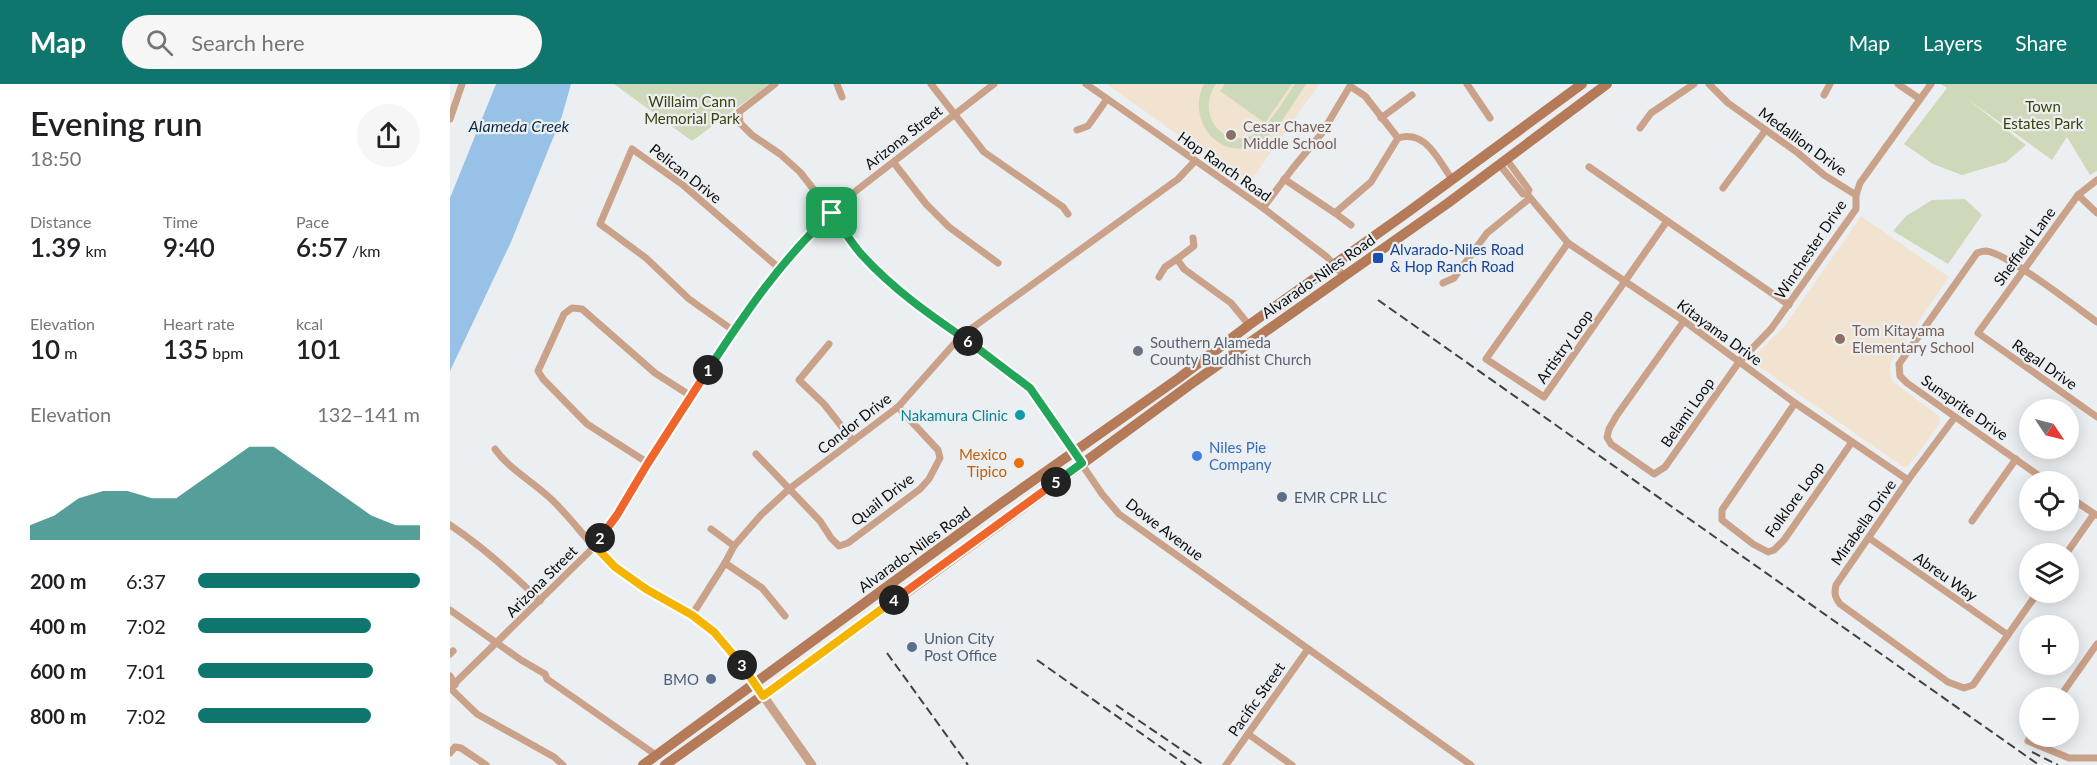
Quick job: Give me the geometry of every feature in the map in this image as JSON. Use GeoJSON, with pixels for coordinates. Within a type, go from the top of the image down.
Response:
{"type":"FeatureCollection","features":[{"type":"Feature","properties":{"kind":"main road","name":"Alvarado-Niles Road"},"geometry":{"type":"LineString","coordinates":[[643,765],[1582,84]]}},
{"type":"Feature","properties":{"kind":"main road","name":"Alvarado-Niles Road"},"geometry":{"type":"LineString","coordinates":[[665,765],[1191,384],[1504,162],[1607,84]]}},
{"type":"Feature","properties":{"kind":"street"},"geometry":{"type":"LineString","coordinates":[[450,119],[462,84]]}},
{"type":"Feature","properties":{"kind":"street","name":"Dowe Avenue"},"geometry":{"type":"LineString","coordinates":[[775,84],[739,112],[738,117],[746,129],[791,164],[832,213],[861,254],[893,287],[1030,388],[1110,504],[1128,522],[1472,765]]}},
{"type":"Feature","properties":{"kind":"street"},"geometry":{"type":"LineString","coordinates":[[837,84],[842,97]]}},
{"type":"Feature","properties":{"kind":"street"},"geometry":{"type":"LineString","coordinates":[[931,84],[984,152],[1063,207],[1068,214]]}},
{"type":"Feature","properties":{"kind":"street","name":"Arizona Street"},"geometry":{"type":"LineString","coordinates":[[452,687],[595,546],[734,331],[779,268],[806,237],[857,189],[894,163],[994,84]]}},
{"type":"Feature","properties":{"kind":"street","name":"Hop Ranch Road"},"geometry":{"type":"LineString","coordinates":[[1086,84],[1263,208],[1334,264],[1344,276]]}},
{"type":"Feature","properties":{"kind":"street"},"geometry":{"type":"LineString","coordinates":[[1467,84],[1490,118]]}},
{"type":"Feature","properties":{"kind":"street"},"geometry":{"type":"LineString","coordinates":[[1640,128],[1651,113],[1694,84]]}},
{"type":"Feature","properties":{"kind":"street","name":"Medallion Drive"},"geometry":{"type":"LineString","coordinates":[[1709,84],[1728,103],[1765,131],[1798,153],[1824,175],[1856,195]]}},
{"type":"Feature","properties":{"kind":"street"},"geometry":{"type":"LineString","coordinates":[[1824,95],[1830,84]]}},
{"type":"Feature","properties":{"kind":"street"},"geometry":{"type":"LineString","coordinates":[[1898,84],[1920,99]]}},
{"type":"Feature","properties":{"kind":"street","name":"Winchester Drive"},"geometry":{"type":"LineString","coordinates":[[1739,362],[1771,329],[1856,209],[1856,195],[1860,183],[1930,84]]}},
{"type":"Feature","properties":{"kind":"street"},"geometry":{"type":"LineString","coordinates":[[1263,208],[1322,134],[1351,85],[1365,96],[1398,138]]}},
{"type":"Feature","properties":{"kind":"street"},"geometry":{"type":"LineString","coordinates":[[1381,118],[1412,95]]}},
{"type":"Feature","properties":{"kind":"street"},"geometry":{"type":"LineString","coordinates":[[1077,130],[1088,126],[1107,99]]}},
{"type":"Feature","properties":{"kind":"street"},"geometry":{"type":"LineString","coordinates":[[1723,188],[1765,131]]}},
{"type":"Feature","properties":{"kind":"street"},"geometry":{"type":"LineString","coordinates":[[1398,138],[1412,136],[1425,141],[1452,179]]}},
{"type":"Feature","properties":{"kind":"street"},"geometry":{"type":"LineString","coordinates":[[1335,213],[1371,182],[1398,138]]}},
{"type":"Feature","properties":{"kind":"street","name":"Pelican Drive"},"geometry":{"type":"LineString","coordinates":[[734,331],[689,299],[646,258],[600,224],[632,148],[683,185],[779,268]]}},
{"type":"Feature","properties":{"kind":"street","name":"Condor Drive"},"geometry":{"type":"LineString","coordinates":[[692,615],[734,546],[761,515],[789,489],[898,407],[961,336],[1178,179],[1195,161]]}},
{"type":"Feature","properties":{"kind":"street","name":"Kitayama Drive"},"geometry":{"type":"LineString","coordinates":[[1504,162],[1523,194],[1529,196],[1568,243],[1684,321],[1795,403],[1908,480]]}},
{"type":"Feature","properties":{"kind":"street"},"geometry":{"type":"LineString","coordinates":[[894,163],[926,204],[942,220],[998,263]]}},
{"type":"Feature","properties":{"kind":"street"},"geometry":{"type":"LineString","coordinates":[[1588,167],[1789,305]]}},
{"type":"Feature","properties":{"kind":"street"},"geometry":{"type":"LineString","coordinates":[[1284,179],[1351,225]]}},
{"type":"Feature","properties":{"kind":"street","name":"Sheffield Lane"},"geometry":{"type":"LineString","coordinates":[[1978,333],[2078,195],[2097,180]]}},
{"type":"Feature","properties":{"kind":"street"},"geometry":{"type":"LineString","coordinates":[[2078,195],[2097,213]]}},
{"type":"Feature","properties":{"kind":"street"},"geometry":{"type":"LineString","coordinates":[[1443,283],[1454,278],[1487,232],[1529,196]]}},
{"type":"Feature","properties":{"kind":"street"},"geometry":{"type":"LineString","coordinates":[[1625,283],[1667,221]]}},
{"type":"Feature","properties":{"kind":"street"},"geometry":{"type":"LineString","coordinates":[[1159,277],[1165,267],[1194,246],[1193,238]]}},
{"type":"Feature","properties":{"kind":"street","name":"Artistry Loop"},"geometry":{"type":"LineString","coordinates":[[1568,243],[1486,359],[1544,397],[1625,283]]}},
{"type":"Feature","properties":{"kind":"street","name":"Sunsprite Drive"},"geometry":{"type":"LineString","coordinates":[[2022,270],[1995,254],[1983,251],[1977,253],[1899,363],[1900,376],[1907,384],[2033,471]]}},
{"type":"Feature","properties":{"kind":"street"},"geometry":{"type":"LineString","coordinates":[[1177,259],[1184,269],[1231,303],[1249,325]]}},
{"type":"Feature","properties":{"kind":"street"},"geometry":{"type":"LineString","coordinates":[[2022,270],[2097,322]]}},
{"type":"Feature","properties":{"kind":"street"},"geometry":{"type":"LineString","coordinates":[[648,463],[587,424],[538,371],[564,314],[572,308],[582,309],[655,373],[690,396]]}},
{"type":"Feature","properties":{"kind":"street","name":"Belami Loop"},"geometry":{"type":"LineString","coordinates":[[1684,321],[1611,423],[1607,437],[1611,444],[1654,474],[1661,471],[1739,362]]}},
{"type":"Feature","properties":{"kind":"street","name":"Regal Drive"},"geometry":{"type":"LineString","coordinates":[[1978,333],[2097,417]]}},
{"type":"Feature","properties":{"kind":"street"},"geometry":{"type":"LineString","coordinates":[[828,345],[799,380],[824,404],[853,441]]}},
{"type":"Feature","properties":{"kind":"street","name":"Folklore Loop"},"geometry":{"type":"LineString","coordinates":[[1795,403],[1725,502],[1722,510],[1722,520],[1752,544],[1768,552],[1774,550],[1784,540],[1852,442]]}},
{"type":"Feature","properties":{"kind":"street","name":"Quail Drive"},"geometry":{"type":"LineString","coordinates":[[789,489],[820,521],[839,546],[848,543],[911,496],[929,479],[940,458],[938,450],[898,407]]}},
{"type":"Feature","properties":{"kind":"street","name":"Mirabella Drive"},"geometry":{"type":"LineString","coordinates":[[1955,417],[1908,480],[1836,585],[1834,594],[1840,604],[1948,681],[1964,687],[1972,685],[2008,635]]}},
{"type":"Feature","properties":{"kind":"street"},"geometry":{"type":"LineString","coordinates":[[495,449],[503,461],[551,498],[615,567],[646,589],[692,615],[714,632],[735,655],[812,765]]}},
{"type":"Feature","properties":{"kind":"street"},"geometry":{"type":"LineString","coordinates":[[756,454],[789,489]]}},
{"type":"Feature","properties":{"kind":"street"},"geometry":{"type":"LineString","coordinates":[[1972,521],[2016,459]]}},
{"type":"Feature","properties":{"kind":"street"},"geometry":{"type":"LineString","coordinates":[[2074,543],[2096,515],[2079,503]]}},
{"type":"Feature","properties":{"kind":"street"},"geometry":{"type":"LineString","coordinates":[[450,525],[489,554],[540,602]]}},
{"type":"Feature","properties":{"kind":"street"},"geometry":{"type":"LineString","coordinates":[[711,529],[734,546]]}},
{"type":"Feature","properties":{"kind":"street","name":"Abreu Way"},"geometry":{"type":"LineString","coordinates":[[1869,538],[2008,635]]}},
{"type":"Feature","properties":{"kind":"street"},"geometry":{"type":"LineString","coordinates":[[725,563],[762,588],[785,616]]}},
{"type":"Feature","properties":{"kind":"street"},"geometry":{"type":"LineString","coordinates":[[2008,635],[2030,603]]}},
{"type":"Feature","properties":{"kind":"street"},"geometry":{"type":"LineString","coordinates":[[450,610],[525,663],[545,674],[547,679],[656,755]]}},
{"type":"Feature","properties":{"kind":"street"},"geometry":{"type":"LineString","coordinates":[[2067,687],[2097,644]]}},
{"type":"Feature","properties":{"kind":"street","name":"Pacific Street"},"geometry":{"type":"LineString","coordinates":[[1226,765],[1308,649]]}},
{"type":"Feature","properties":{"kind":"street"},"geometry":{"type":"LineString","coordinates":[[450,676],[452,687],[477,714],[554,757],[563,765]]}},
{"type":"Feature","properties":{"kind":"street"},"geometry":{"type":"LineString","coordinates":[[1248,734],[1292,765]]}},
{"type":"Feature","properties":{"kind":"street"},"geometry":{"type":"LineString","coordinates":[[2046,747],[2069,758],[2097,758]]}},
{"type":"Feature","properties":{"kind":"street"},"geometry":{"type":"LineString","coordinates":[[453,750],[461,748],[486,765]]}},
{"type":"Feature","properties":{"kind":"shaded area","name":"Cesar Chavez Middle School"},"geometry":{"type":"Polygon","coordinates":[[[1107,84],[1319,84],[1248,185],[1107,84]]]}},
{"type":"Feature","properties":{"kind":"shaded area","name":"Tom Kitayama Elementary School"},"geometry":{"type":"Polygon","coordinates":[[[1861,216],[1949,277],[1890,363],[1891,378],[1895,383],[1940,417],[1939,424],[1906,467],[1754,363],[1755,355],[1784,327],[1861,216]]]}},
{"type":"Feature","properties":{"kind":"green space","name":"Willaim Cann Memorial Park"},"geometry":{"type":"Polygon","coordinates":[[[614,84],[769,84],[692,141],[614,84]]]}},
{"type":"Feature","properties":{"kind":"green space"},"geometry":{"type":"Polygon","coordinates":[[[1204,84],[1216,84],[1210,96],[1209,108],[1211,119],[1217,128],[1225,135],[1246,138],[1258,132],[1273,117],[1295,84],[1306,84],[1273,132],[1259,143],[1245,148],[1232,148],[1220,143],[1210,135],[1203,124],[1199,111],[1199,98],[1204,84]]]}},
{"type":"Feature","properties":{"kind":"green space"},"geometry":{"type":"Polygon","coordinates":[[[1225,84],[1292,84],[1265,123],[1220,91],[1225,84]]]}},
{"type":"Feature","properties":{"kind":"green space","name":"Town Estates Park"},"geometry":{"type":"Polygon","coordinates":[[[1941,84],[2097,84],[2097,171],[2090,175],[2067,137],[2052,160],[1966,98],[2026,145],[2006,162],[1962,175],[1933,164],[1904,144],[1947,88],[1941,84]]]}},
{"type":"Feature","properties":{"kind":"green space"},"geometry":{"type":"Polygon","coordinates":[[[1965,199],[1982,215],[1948,264],[1893,231],[1906,216],[1932,200],[1965,199]]]}},
{"type":"Feature","properties":{"kind":"water","name":"Alameda Creek"},"geometry":{"type":"Polygon","coordinates":[[[496,84],[571,84],[562,116],[511,242],[450,371],[450,198],[496,84]]]}},
{"type":"Feature","properties":{"kind":"railway"},"geometry":{"type":"LineString","coordinates":[[1378,300],[2039,765]]}},
{"type":"Feature","properties":{"kind":"railway"},"geometry":{"type":"LineString","coordinates":[[887,653],[968,765]]}},
{"type":"Feature","properties":{"kind":"railway"},"geometry":{"type":"LineString","coordinates":[[1037,660],[1186,765]]}},
{"type":"Feature","properties":{"kind":"railway"},"geometry":{"type":"LineString","coordinates":[[1116,705],[1204,765]]}},
{"type":"Feature","properties":{"kind":"railway"},"geometry":{"type":"LineString","coordinates":[[2032,752],[2058,765]]}},
{"type":"Feature","properties":{"kind":"place","name":"Cesar Chavez Middle School"},"geometry":{"type":"Point","coordinates":[1231,135]}},
{"type":"Feature","properties":{"kind":"place","name":"Alvarado-Niles Road & Hop Ranch Road"},"geometry":{"type":"Point","coordinates":[1378,258]}},
{"type":"Feature","properties":{"kind":"place","name":"Tom Kitayama Elementary School"},"geometry":{"type":"Point","coordinates":[1840,339]}},
{"type":"Feature","properties":{"kind":"place","name":"Southern Alameda County Buddhist Church"},"geometry":{"type":"Point","coordinates":[1138,351]}},
{"type":"Feature","properties":{"kind":"place","name":"Nakamura Clinic"},"geometry":{"type":"Point","coordinates":[1020,415]}},
{"type":"Feature","properties":{"kind":"place","name":"Niles Pie Company"},"geometry":{"type":"Point","coordinates":[1197,456]}},
{"type":"Feature","properties":{"kind":"place","name":"Mexico Tipico"},"geometry":{"type":"Point","coordinates":[1019,463]}},
{"type":"Feature","properties":{"kind":"place","name":"EMR CPR LLC"},"geometry":{"type":"Point","coordinates":[1282,497]}},
{"type":"Feature","properties":{"kind":"place","name":"Union City Post Office"},"geometry":{"type":"Point","coordinates":[912,647]}},
{"type":"Feature","properties":{"kind":"place","name":"BMO"},"geometry":{"type":"Point","coordinates":[711,679]}},
{"type":"Feature","properties":{"kind":"route"},"geometry":{"type":"LineString","coordinates":[[832,213],[861,254],[893,287],[1010,371],[1030,388],[1082,463],[763,696],[735,655],[714,632],[692,615],[646,589],[615,567],[595,546],[734,331],[779,268],[806,237],[832,213]]}}]}
